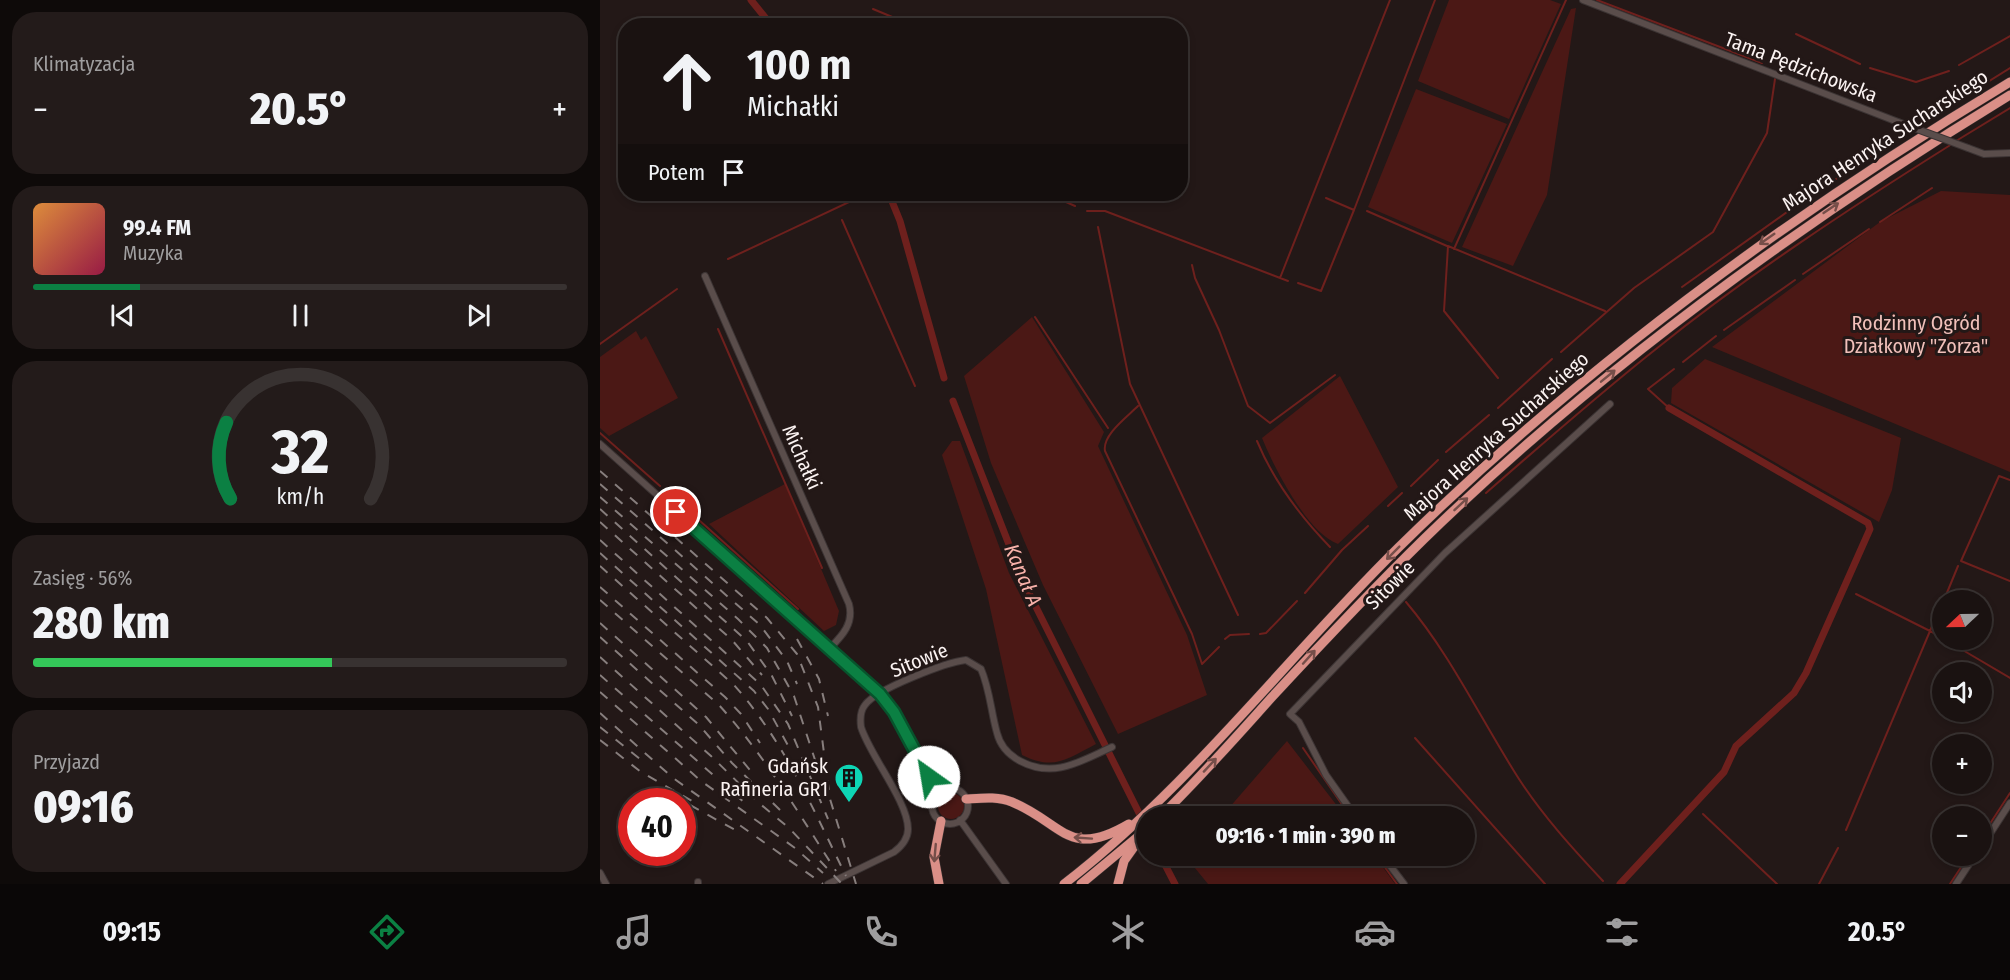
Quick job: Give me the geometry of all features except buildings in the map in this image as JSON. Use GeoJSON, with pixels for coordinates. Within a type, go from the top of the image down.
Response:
{"type":"FeatureCollection","features":[{"type":"Feature","properties":{"kind":"highway","name":"Majora Henryka Sucharskiego"},"geometry":{"type":"LineString","coordinates":[[1155,806],[1398,548],[1561,399],[1699,288],[1795,219],[1894,153],[2010,82]]}},
{"type":"Feature","properties":{"kind":"highway","name":"Majora Henryka Sucharskiego"},"geometry":{"type":"LineString","coordinates":[[1171,806],[1382,581],[1483,484],[1560,415],[1749,266],[1857,191],[2010,95]]}},
{"type":"Feature","properties":{"kind":"highway"},"geometry":{"type":"LineString","coordinates":[[966,799],[994,798],[1011,801],[1056,830],[1077,839],[1105,837],[1129,824],[1136,823]]}},
{"type":"Feature","properties":{"kind":"highway"},"geometry":{"type":"LineString","coordinates":[[939,884],[934,856],[940,821]]}},
{"type":"Feature","properties":{"kind":"highway","name":"Majora Henryka Sucharskiego"},"geometry":{"type":"LineString","coordinates":[[1064,884],[1136,825]]}},
{"type":"Feature","properties":{"kind":"highway"},"geometry":{"type":"LineString","coordinates":[[1081,884],[1136,839]]}},
{"type":"Feature","properties":{"kind":"highway"},"geometry":{"type":"LineString","coordinates":[[1118,884],[1124,861],[1136,846]]}},
{"type":"Feature","properties":{"kind":"street","name":"Tama Pędzichowska"},"geometry":{"type":"LineString","coordinates":[[1583,0],[1984,154],[2010,153]]}},
{"type":"Feature","properties":{"kind":"street","name":"Michałki"},"geometry":{"type":"LineString","coordinates":[[705,276],[849,604],[849,622],[831,648]]}},
{"type":"Feature","properties":{"kind":"street","name":"Sitowie"},"geometry":{"type":"LineString","coordinates":[[1348,806],[1326,775],[1299,722],[1290,714],[1444,553],[1610,404]]}},
{"type":"Feature","properties":{"kind":"street"},"geometry":{"type":"LineString","coordinates":[[600,444],[880,694]]}},
{"type":"Feature","properties":{"kind":"street","name":"Sitowie"},"geometry":{"type":"LineString","coordinates":[[828,884],[894,852],[902,846],[907,836],[906,818],[861,727],[860,719],[865,705],[880,694],[941,666],[966,660],[981,669],[997,735],[1004,748],[1015,758],[1031,767],[1052,770],[1069,767],[1112,747]]}},
{"type":"Feature","properties":{"kind":"street","name":"Sitowie"},"geometry":{"type":"LineString","coordinates":[[880,694],[894,712],[921,765],[939,791]]}},
{"type":"Feature","properties":{"kind":"street"},"geometry":{"type":"LineString","coordinates":[[953,788],[961,792],[966,799],[968,809],[960,820],[948,824],[940,821],[932,807],[939,791],[953,788]]}},
{"type":"Feature","properties":{"kind":"street"},"geometry":{"type":"LineString","coordinates":[[1992,831],[2010,803]]}},
{"type":"Feature","properties":{"kind":"street"},"geometry":{"type":"LineString","coordinates":[[960,820],[1006,884]]}},
{"type":"Feature","properties":{"kind":"street"},"geometry":{"type":"LineString","coordinates":[[1390,866],[1404,884]]}},
{"type":"Feature","properties":{"kind":"street"},"geometry":{"type":"LineString","coordinates":[[1956,884],[1968,866]]}},
{"type":"Feature","properties":{"kind":"street"},"geometry":{"type":"LineString","coordinates":[[600,873],[606,884]]}},
{"type":"Feature","properties":{"kind":"green space"},"geometry":{"type":"Polygon","coordinates":[[[1449,0],[1550,0],[1561,4],[1509,119],[1418,81],[1449,0]]]}},
{"type":"Feature","properties":{"kind":"green space"},"geometry":{"type":"Polygon","coordinates":[[[1576,8],[1547,195],[1513,266],[1462,247],[1571,9],[1576,8]]]}},
{"type":"Feature","properties":{"kind":"green space"},"geometry":{"type":"Polygon","coordinates":[[[1416,89],[1507,124],[1452,243],[1368,207],[1416,89]]]}},
{"type":"Feature","properties":{"kind":"green space","name":"Rodzinny Ogród Działkowy \"Zorza\""},"geometry":{"type":"Polygon","coordinates":[[[1941,191],[2010,195],[2010,472],[1712,347],[1880,222],[1941,191]]]}},
{"type":"Feature","properties":{"kind":"green space"},"geometry":{"type":"Polygon","coordinates":[[[1032,317],[1104,432],[1098,446],[1187,635],[1207,695],[1118,734],[1043,585],[991,463],[964,376],[1032,317]]]}},
{"type":"Feature","properties":{"kind":"green space"},"geometry":{"type":"Polygon","coordinates":[[[636,331],[641,340],[646,336],[678,398],[609,436],[600,428],[600,357],[636,331]]]}},
{"type":"Feature","properties":{"kind":"green space"},"geometry":{"type":"Polygon","coordinates":[[[1705,359],[1901,438],[1892,490],[1879,522],[1671,403],[1672,388],[1705,359]]]}},
{"type":"Feature","properties":{"kind":"green space"},"geometry":{"type":"Polygon","coordinates":[[[1340,376],[1398,487],[1338,544],[1326,537],[1303,513],[1283,481],[1262,438],[1340,376]]]}},
{"type":"Feature","properties":{"kind":"green space"},"geometry":{"type":"Polygon","coordinates":[[[952,441],[960,441],[1009,573],[1096,744],[1060,761],[1043,762],[1022,755],[986,589],[942,455],[952,441]]]}},
{"type":"Feature","properties":{"kind":"green space"},"geometry":{"type":"Polygon","coordinates":[[[785,484],[839,611],[836,625],[824,631],[709,524],[785,484]]]}},
{"type":"Feature","properties":{"kind":"green space"},"geometry":{"type":"Polygon","coordinates":[[[1287,741],[1337,806],[1231,806],[1287,741]]]}},
{"type":"Feature","properties":{"kind":"green space"},"geometry":{"type":"Polygon","coordinates":[[[951,793],[960,797],[964,806],[960,815],[951,819],[942,815],[938,806],[942,797],[951,793]]]}},
{"type":"Feature","properties":{"kind":"green space"},"geometry":{"type":"Polygon","coordinates":[[[1193,866],[1382,866],[1395,884],[1208,884],[1193,866]]]}},
{"type":"Feature","properties":{"kind":"waterway","name":"Kanał A"},"geometry":{"type":"LineString","coordinates":[[751,0],[766,18]]}},
{"type":"Feature","properties":{"kind":"waterway"},"geometry":{"type":"LineString","coordinates":[[1280,278],[1390,0]]}},
{"type":"Feature","properties":{"kind":"waterway"},"geometry":{"type":"LineString","coordinates":[[1354,210],[1435,0]]}},
{"type":"Feature","properties":{"kind":"waterway"},"geometry":{"type":"LineString","coordinates":[[1454,249],[1566,0]]}},
{"type":"Feature","properties":{"kind":"waterway"},"geometry":{"type":"LineString","coordinates":[[1597,0],[1762,63]]}},
{"type":"Feature","properties":{"kind":"waterway"},"geometry":{"type":"LineString","coordinates":[[873,9],[895,18]]}},
{"type":"Feature","properties":{"kind":"waterway"},"geometry":{"type":"LineString","coordinates":[[1796,34],[1860,64]]}},
{"type":"Feature","properties":{"kind":"waterway"},"geometry":{"type":"LineString","coordinates":[[1959,65],[2010,36]]}},
{"type":"Feature","properties":{"kind":"waterway"},"geometry":{"type":"LineString","coordinates":[[1870,68],[1916,82],[1949,71]]}},
{"type":"Feature","properties":{"kind":"waterway"},"geometry":{"type":"LineString","coordinates":[[1917,126],[2010,68]]}},
{"type":"Feature","properties":{"kind":"waterway"},"geometry":{"type":"LineString","coordinates":[[1561,352],[1634,288],[1713,232],[1767,133],[1775,79]]}},
{"type":"Feature","properties":{"kind":"waterway"},"geometry":{"type":"LineString","coordinates":[[1956,141],[2010,108]]}},
{"type":"Feature","properties":{"kind":"waterway"},"geometry":{"type":"LineString","coordinates":[[1682,287],[1801,202],[1912,129]]}},
{"type":"Feature","properties":{"kind":"waterway"},"geometry":{"type":"LineString","coordinates":[[1486,493],[1613,384],[1727,294],[1838,217],[1952,144]]}},
{"type":"Feature","properties":{"kind":"waterway"},"geometry":{"type":"LineString","coordinates":[[1880,222],[1932,188]]}},
{"type":"Feature","properties":{"kind":"waterway"},"geometry":{"type":"LineString","coordinates":[[1298,283],[1321,291],[1354,210],[1326,198]]}},
{"type":"Feature","properties":{"kind":"waterway"},"geometry":{"type":"LineString","coordinates":[[728,259],[851,201]]}},
{"type":"Feature","properties":{"kind":"waterway","name":"Kanał A"},"geometry":{"type":"LineString","coordinates":[[892,201],[900,221],[944,378]]}},
{"type":"Feature","properties":{"kind":"waterway"},"geometry":{"type":"LineString","coordinates":[[1064,201],[1075,206]]}},
{"type":"Feature","properties":{"kind":"waterway"},"geometry":{"type":"LineString","coordinates":[[1087,211],[1105,211],[1288,281]]}},
{"type":"Feature","properties":{"kind":"waterway"},"geometry":{"type":"LineString","coordinates":[[1367,211],[1447,246]]}},
{"type":"Feature","properties":{"kind":"waterway"},"geometry":{"type":"LineString","coordinates":[[842,220],[915,386]]}},
{"type":"Feature","properties":{"kind":"waterway"},"geometry":{"type":"LineString","coordinates":[[1098,227],[1130,384],[1238,615]]}},
{"type":"Feature","properties":{"kind":"waterway"},"geometry":{"type":"LineString","coordinates":[[1803,274],[1869,229]]}},
{"type":"Feature","properties":{"kind":"waterway"},"geometry":{"type":"LineString","coordinates":[[1498,378],[1444,311],[1448,246],[1605,311]]}},
{"type":"Feature","properties":{"kind":"waterway"},"geometry":{"type":"LineString","coordinates":[[1192,265],[1195,278],[1219,330],[1248,406],[1270,423],[1335,375]]}},
{"type":"Feature","properties":{"kind":"waterway"},"geometry":{"type":"LineString","coordinates":[[1724,330],[1795,280]]}},
{"type":"Feature","properties":{"kind":"waterway"},"geometry":{"type":"LineString","coordinates":[[600,344],[677,289]]}},
{"type":"Feature","properties":{"kind":"waterway"},"geometry":{"type":"LineString","coordinates":[[1035,317],[1108,428]]}},
{"type":"Feature","properties":{"kind":"waterway"},"geometry":{"type":"LineString","coordinates":[[718,329],[822,568]]}},
{"type":"Feature","properties":{"kind":"waterway"},"geometry":{"type":"LineString","coordinates":[[1683,362],[1716,336]]}},
{"type":"Feature","properties":{"kind":"waterway"},"geometry":{"type":"LineString","coordinates":[[1498,408],[1552,359]]}},
{"type":"Feature","properties":{"kind":"waterway"},"geometry":{"type":"LineString","coordinates":[[1669,408],[1648,389],[1674,369]]}},
{"type":"Feature","properties":{"kind":"waterway","name":"Kanał A"},"geometry":{"type":"LineString","coordinates":[[953,401],[1024,583],[1105,745]]}},
{"type":"Feature","properties":{"kind":"waterway"},"geometry":{"type":"LineString","coordinates":[[1138,406],[1111,433],[1107,439],[1105,451],[1192,634],[1202,664],[1219,647]]}},
{"type":"Feature","properties":{"kind":"waterway"},"geometry":{"type":"LineString","coordinates":[[1620,884],[1724,772],[1736,746],[1794,693],[1806,673],[1870,529],[1868,523],[1669,408]]}},
{"type":"Feature","properties":{"kind":"waterway"},"geometry":{"type":"LineString","coordinates":[[1446,452],[1489,415]]}},
{"type":"Feature","properties":{"kind":"waterway"},"geometry":{"type":"LineString","coordinates":[[600,433],[660,486]]}},
{"type":"Feature","properties":{"kind":"waterway"},"geometry":{"type":"LineString","coordinates":[[1257,441],[1271,470],[1289,498],[1330,547]]}},
{"type":"Feature","properties":{"kind":"waterway"},"geometry":{"type":"LineString","coordinates":[[1411,486],[1438,460]]}},
{"type":"Feature","properties":{"kind":"waterway"},"geometry":{"type":"LineString","coordinates":[[2010,480],[1999,476],[1961,561],[2010,581]]}},
{"type":"Feature","properties":{"kind":"waterway"},"geometry":{"type":"LineString","coordinates":[[1388,506],[1402,493]]}},
{"type":"Feature","properties":{"kind":"waterway"},"geometry":{"type":"LineString","coordinates":[[670,494],[798,609]]}},
{"type":"Feature","properties":{"kind":"waterway"},"geometry":{"type":"LineString","coordinates":[[1305,593],[1342,550],[1368,526]]}},
{"type":"Feature","properties":{"kind":"waterway"},"geometry":{"type":"LineString","coordinates":[[1948,590],[1958,566]]}},
{"type":"Feature","properties":{"kind":"waterway"},"geometry":{"type":"LineString","coordinates":[[1856,594],[1930,631],[1932,626]]}},
{"type":"Feature","properties":{"kind":"waterway"},"geometry":{"type":"LineString","coordinates":[[1260,634],[1266,633],[1297,601]]}},
{"type":"Feature","properties":{"kind":"waterway"},"geometry":{"type":"LineString","coordinates":[[1406,602],[1452,666],[1528,793],[1603,881]]}},
{"type":"Feature","properties":{"kind":"waterway"},"geometry":{"type":"LineString","coordinates":[[1846,830],[1930,631],[1932,632]]}},
{"type":"Feature","properties":{"kind":"waterway"},"geometry":{"type":"LineString","coordinates":[[1225,639],[1230,635],[1249,634]]}},
{"type":"Feature","properties":{"kind":"waterway"},"geometry":{"type":"LineString","coordinates":[[1963,650],[2010,678]]}},
{"type":"Feature","properties":{"kind":"waterway"},"geometry":{"type":"LineString","coordinates":[[1415,738],[1545,884]]}},
{"type":"Feature","properties":{"kind":"waterway"},"geometry":{"type":"LineString","coordinates":[[1303,748],[1343,806]]}},
{"type":"Feature","properties":{"kind":"waterway","name":"Kanał A"},"geometry":{"type":"LineString","coordinates":[[1109,753],[1136,807]]}},
{"type":"Feature","properties":{"kind":"waterway"},"geometry":{"type":"LineString","coordinates":[[1992,821],[2010,793]]}},
{"type":"Feature","properties":{"kind":"waterway"},"geometry":{"type":"LineString","coordinates":[[1703,814],[1777,884]]}},
{"type":"Feature","properties":{"kind":"waterway"},"geometry":{"type":"LineString","coordinates":[[1819,884],[1838,848]]}},
{"type":"Feature","properties":{"kind":"waterway","name":"Kanał A"},"geometry":{"type":"LineString","coordinates":[[1166,866],[1175,884]]}},
{"type":"Feature","properties":{"kind":"waterway"},"geometry":{"type":"LineString","coordinates":[[1384,866],[1397,884]]}},
{"type":"Feature","properties":{"kind":"waterway"},"geometry":{"type":"LineString","coordinates":[[1950,884],[1962,866]]}},
{"type":"Feature","properties":{"kind":"railway"},"geometry":{"type":"LineString","coordinates":[[600,471],[767,618],[797,654],[818,707],[830,799],[856,884]]}},
{"type":"Feature","properties":{"kind":"railway"},"geometry":{"type":"LineString","coordinates":[[600,484],[760,625],[787,661],[797,684]]}},
{"type":"Feature","properties":{"kind":"railway"},"geometry":{"type":"LineString","coordinates":[[600,497],[738,619],[767,648],[794,696],[819,772]]}},
{"type":"Feature","properties":{"kind":"railway"},"geometry":{"type":"LineString","coordinates":[[600,509],[747,641],[772,676],[792,716]]}},
{"type":"Feature","properties":{"kind":"railway"},"geometry":{"type":"LineString","coordinates":[[600,522],[732,640],[762,675]]}},
{"type":"Feature","properties":{"kind":"railway"},"geometry":{"type":"LineString","coordinates":[[600,540],[761,685],[788,724],[828,819]]}},
{"type":"Feature","properties":{"kind":"railway"},"geometry":{"type":"LineString","coordinates":[[600,553],[754,691],[768,709],[790,749]]}},
{"type":"Feature","properties":{"kind":"railway"},"geometry":{"type":"LineString","coordinates":[[600,566],[734,685],[752,707],[783,752],[846,876]]}},
{"type":"Feature","properties":{"kind":"railway"},"geometry":{"type":"LineString","coordinates":[[600,587],[725,697],[741,714],[760,743]]}},
{"type":"Feature","properties":{"kind":"railway"},"geometry":{"type":"LineString","coordinates":[[600,600],[719,705],[736,724],[795,807],[836,871]]}},
{"type":"Feature","properties":{"kind":"railway"},"geometry":{"type":"LineString","coordinates":[[600,623],[706,717],[754,775]]}},
{"type":"Feature","properties":{"kind":"railway"},"geometry":{"type":"LineString","coordinates":[[600,637],[699,725],[732,763],[783,813]]}},
{"type":"Feature","properties":{"kind":"railway"},"geometry":{"type":"LineString","coordinates":[[797,639],[819,679],[828,716]]}},
{"type":"Feature","properties":{"kind":"railway"},"geometry":{"type":"LineString","coordinates":[[600,657],[789,828],[842,884]]}},
{"type":"Feature","properties":{"kind":"railway"},"geometry":{"type":"LineString","coordinates":[[600,675],[747,805]]}},
{"type":"Feature","properties":{"kind":"railway"},"geometry":{"type":"LineString","coordinates":[[600,692],[701,781],[795,848],[823,873]]}},
{"type":"Feature","properties":{"kind":"railway"},"geometry":{"type":"LineString","coordinates":[[600,713],[673,778],[823,884]]}},
{"type":"Feature","properties":{"kind":"railway"},"geometry":{"type":"LineString","coordinates":[[600,727],[645,763]]}},
{"type":"Feature","properties":{"kind":"railway"},"geometry":{"type":"LineString","coordinates":[[600,740],[641,772],[699,805]]}},
{"type":"Feature","properties":{"kind":"railway"},"geometry":{"type":"LineString","coordinates":[[696,808],[737,831]]}},
{"type":"Feature","properties":{"kind":"place","name":"Gdańsk Rafineria GR1"},"geometry":{"type":"Point","coordinates":[849,804]}},
{"type":"Feature","properties":{"kind":"route"},"geometry":{"type":"LineString","coordinates":[[676,512],[880,694],[894,712],[929,777]]}}]}
